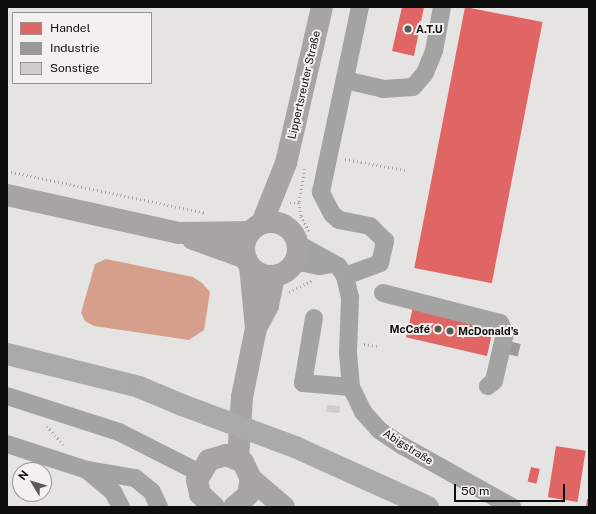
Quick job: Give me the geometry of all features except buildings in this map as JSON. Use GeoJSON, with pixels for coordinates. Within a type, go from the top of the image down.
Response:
{"type":"FeatureCollection","features":[{"type":"Feature","properties":{"kind":"highway"},"geometry":{"type":"LineString","coordinates":[[8,354],[139,387],[182,405],[295,447],[428,507]]}},
{"type":"Feature","properties":{"kind":"main road","name":"Lippertsreuter Straße"},"geometry":{"type":"LineString","coordinates":[[256,228],[286,163],[322,7]]}},
{"type":"Feature","properties":{"kind":"main road","name":"Lippertsreuter Straße"},"geometry":{"type":"LineString","coordinates":[[285,225],[286,163]]}},
{"type":"Feature","properties":{"kind":"main road"},"geometry":{"type":"LineString","coordinates":[[7,195],[179,233],[248,262],[261,274],[274,276],[290,268],[302,246],[285,225],[179,233]]}},
{"type":"Feature","properties":{"kind":"main road"},"geometry":{"type":"LineString","coordinates":[[256,228],[244,245],[248,262],[256,328]]}},
{"type":"Feature","properties":{"kind":"main road"},"geometry":{"type":"LineString","coordinates":[[238,459],[242,397],[256,328],[268,305],[274,276]]}},
{"type":"Feature","properties":{"kind":"main road"},"geometry":{"type":"LineString","coordinates":[[211,506],[197,487],[198,472],[217,456],[242,397]]}},
{"type":"Feature","properties":{"kind":"main road"},"geometry":{"type":"LineString","coordinates":[[217,456],[238,459],[247,468],[251,479],[284,507]]}},
{"type":"Feature","properties":{"kind":"main road"},"geometry":{"type":"LineString","coordinates":[[246,505],[251,479]]}},
{"type":"Feature","properties":{"kind":"street"},"geometry":{"type":"LineString","coordinates":[[302,246],[319,266],[331,264],[345,276],[380,263],[385,241],[370,226],[339,220],[326,208],[321,192],[360,7]]}},
{"type":"Feature","properties":{"kind":"street"},"geometry":{"type":"LineString","coordinates":[[344,80],[383,89],[413,87],[425,73],[434,51],[442,7]]}},
{"type":"Feature","properties":{"kind":"street","name":"Abigstraße"},"geometry":{"type":"LineString","coordinates":[[345,276],[350,298],[348,353],[351,387],[363,412],[379,430],[512,507]]}},
{"type":"Feature","properties":{"kind":"street"},"geometry":{"type":"LineString","coordinates":[[383,293],[500,322],[505,333],[494,381],[488,386]]}},
{"type":"Feature","properties":{"kind":"street"},"geometry":{"type":"LineString","coordinates":[[314,318],[303,383],[351,387]]}},
{"type":"Feature","properties":{"kind":"street"},"geometry":{"type":"LineString","coordinates":[[7,396],[119,432],[198,472]]}},
{"type":"Feature","properties":{"kind":"street"},"geometry":{"type":"LineString","coordinates":[[7,444],[87,470],[135,478],[152,492],[159,507]]}},
{"type":"Feature","properties":{"kind":"street"},"geometry":{"type":"LineString","coordinates":[[87,470],[113,492],[121,507]]}},
{"type":"Feature","properties":{"kind":"path"},"geometry":{"type":"LineString","coordinates":[[328,156],[405,170]]}},
{"type":"Feature","properties":{"kind":"path"},"geometry":{"type":"LineString","coordinates":[[7,171],[179,210],[214,214]]}},
{"type":"Feature","properties":{"kind":"path"},"geometry":{"type":"LineString","coordinates":[[299,203],[302,246]]}},
{"type":"Feature","properties":{"kind":"path"},"geometry":{"type":"LineString","coordinates":[[284,296],[317,276]]}},
{"type":"Feature","properties":{"kind":"path"},"geometry":{"type":"LineString","coordinates":[[44,407],[43,418],[50,432],[87,470]]}},
{"type":"Feature","properties":{"kind":"shaded area"},"geometry":{"type":"Polygon","coordinates":[[[106,259],[193,277],[202,283],[210,292],[204,330],[189,340],[94,326],[85,321],[81,313],[95,264],[106,259]]]}},
{"type":"Feature","properties":{"kind":"place","name":"A.T.U"},"geometry":{"type":"Point","coordinates":[408,29]}},
{"type":"Feature","properties":{"kind":"place","name":"McCafé"},"geometry":{"type":"Point","coordinates":[438,329]}},
{"type":"Feature","properties":{"kind":"place","name":"McDonald's"},"geometry":{"type":"Point","coordinates":[450,331]}}]}
